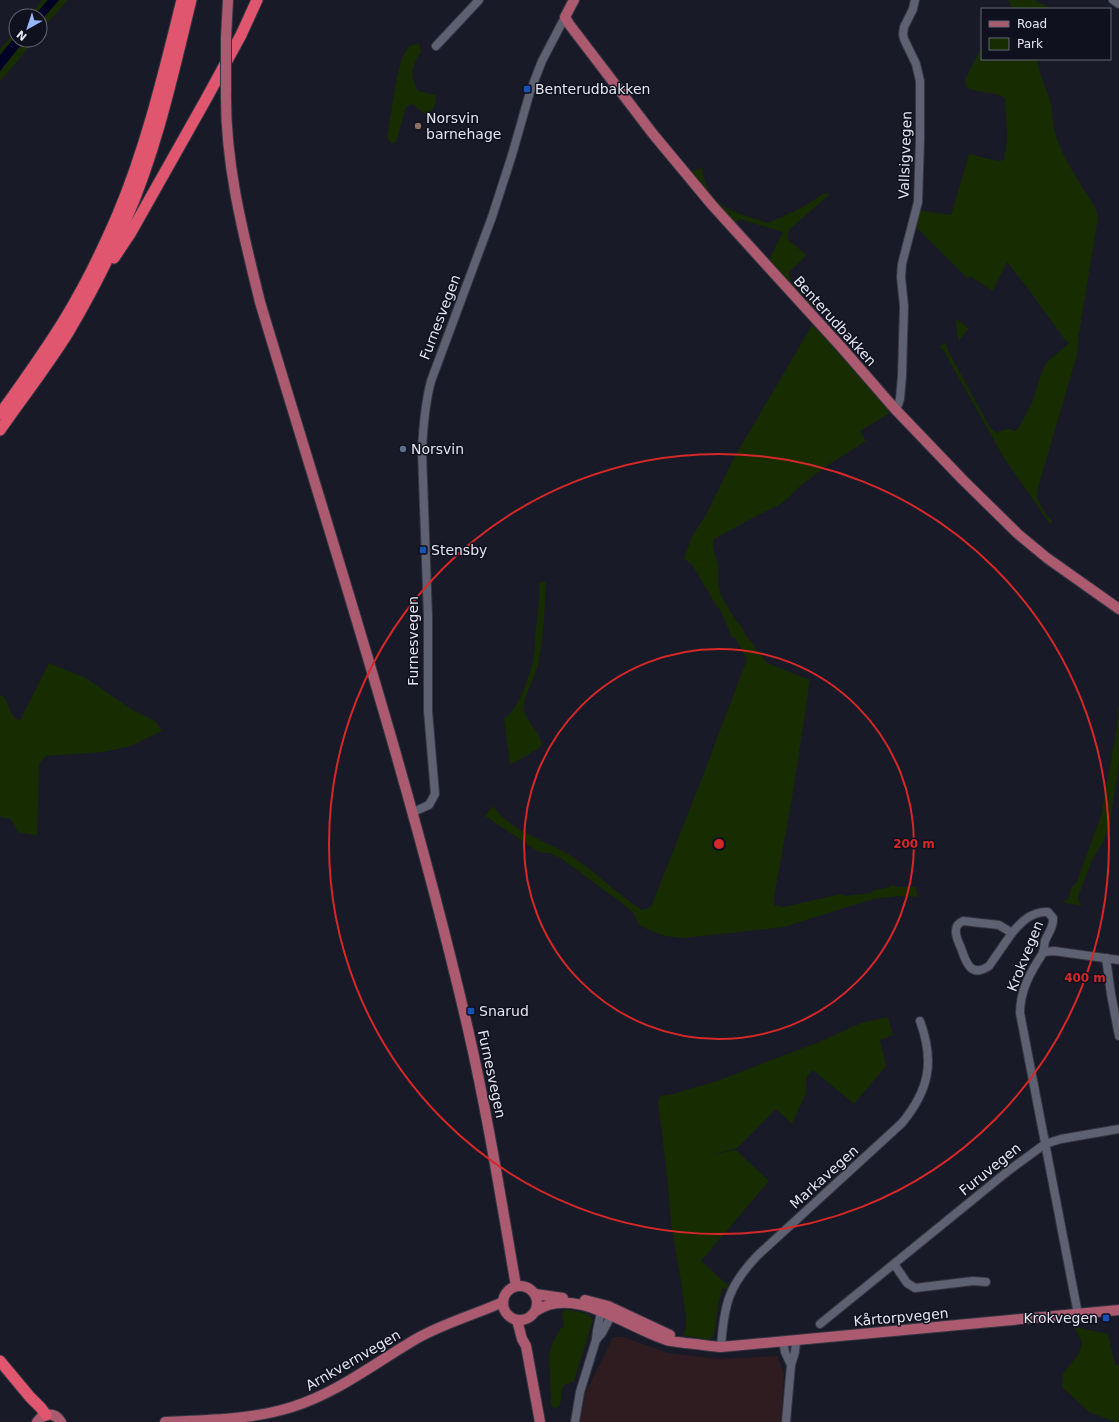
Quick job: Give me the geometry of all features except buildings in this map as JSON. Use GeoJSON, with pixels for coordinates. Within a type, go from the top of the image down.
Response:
{"type":"FeatureCollection","features":[{"type":"Feature","properties":{"kind":"highway"},"geometry":{"type":"LineString","coordinates":[[0,414],[67,316],[97,260],[116,220],[148,132],[182,0]]}},
{"type":"Feature","properties":{"kind":"highway"},"geometry":{"type":"LineString","coordinates":[[0,430],[69,331],[95,284],[127,217],[143,177],[164,108],[191,0]]}},
{"type":"Feature","properties":{"kind":"highway"},"geometry":{"type":"LineString","coordinates":[[95,284],[130,234],[241,35],[257,0]]}},
{"type":"Feature","properties":{"kind":"highway"},"geometry":{"type":"LineString","coordinates":[[0,1361],[42,1418]]}},
{"type":"Feature","properties":{"kind":"main road"},"geometry":{"type":"LineString","coordinates":[[228,0],[226,38],[228,141],[234,189],[244,238],[258,295],[413,812]]}},
{"type":"Feature","properties":{"kind":"main road","name":"Furnesvegen"},"geometry":{"type":"LineString","coordinates":[[565,17],[574,0]]}},
{"type":"Feature","properties":{"kind":"main road","name":"Benterudbakken"},"geometry":{"type":"LineString","coordinates":[[565,17],[587,48],[670,155],[707,199],[895,409],[963,480],[1018,534],[1047,558],[1119,609]]}},
{"type":"Feature","properties":{"kind":"main road","name":"Furnesvegen"},"geometry":{"type":"LineString","coordinates":[[413,812],[471,1040],[485,1108],[516,1286]]}},
{"type":"Feature","properties":{"kind":"main road"},"geometry":{"type":"LineString","coordinates":[[516,1286],[529,1288],[535,1294],[537,1303],[536,1311],[533,1314],[522,1320],[510,1317],[504,1307],[507,1292],[516,1286]]}},
{"type":"Feature","properties":{"kind":"main road","name":"Kårtorpvegen"},"geometry":{"type":"LineString","coordinates":[[535,1294],[597,1302],[686,1343]]}},
{"type":"Feature","properties":{"kind":"main road","name":"Kårtorpvegen"},"geometry":{"type":"LineString","coordinates":[[536,1311],[547,1304],[563,1303],[581,1305],[611,1316],[657,1337],[671,1341],[721,1347],[1119,1310]]}},
{"type":"Feature","properties":{"kind":"main road","name":"Arnkvernvegen"},"geometry":{"type":"LineString","coordinates":[[165,1422],[228,1420],[274,1412],[305,1403],[339,1386],[429,1332],[454,1320],[478,1312],[487,1313],[504,1307]]}},
{"type":"Feature","properties":{"kind":"main road"},"geometry":{"type":"LineString","coordinates":[[522,1320],[527,1337],[526,1346],[540,1422]]}},
{"type":"Feature","properties":{"kind":"main road"},"geometry":{"type":"LineString","coordinates":[[42,1418],[53,1414],[61,1422]]}},
{"type":"Feature","properties":{"kind":"street"},"geometry":{"type":"LineString","coordinates":[[436,46],[479,0]]}},
{"type":"Feature","properties":{"kind":"street","name":"Vallsigvegen"},"geometry":{"type":"LineString","coordinates":[[895,409],[900,399],[902,376],[904,306],[901,277],[902,264],[918,202],[920,81],[916,64],[903,34],[904,27],[913,9],[915,0]]}},
{"type":"Feature","properties":{"kind":"street"},"geometry":{"type":"LineString","coordinates":[[1113,0],[1119,4]]}},
{"type":"Feature","properties":{"kind":"street","name":"Furnesvegen"},"geometry":{"type":"LineString","coordinates":[[413,812],[429,806],[435,794],[428,711],[428,617],[422,452],[427,398],[431,381],[495,210],[530,92],[542,61],[565,17]]}},
{"type":"Feature","properties":{"kind":"street","name":"Krokvegen"},"geometry":{"type":"LineString","coordinates":[[1012,933],[999,925],[963,920],[959,923],[956,931],[964,960],[967,965],[974,970],[983,969],[988,966],[1012,933],[1032,915],[1042,912],[1050,914],[1053,918],[1053,925],[1044,946],[1044,952],[1039,957],[1024,988],[1020,1009],[1078,1314]]}},
{"type":"Feature","properties":{"kind":"street"},"geometry":{"type":"LineString","coordinates":[[1044,952],[1054,951],[1119,960]]}},
{"type":"Feature","properties":{"kind":"street"},"geometry":{"type":"LineString","coordinates":[[1106,958],[1119,1036]]}},
{"type":"Feature","properties":{"kind":"street","name":"Markavegen"},"geometry":{"type":"LineString","coordinates":[[721,1347],[723,1322],[727,1301],[740,1275],[758,1255],[902,1123],[918,1102],[924,1088],[928,1070],[927,1049],[920,1022]]}},
{"type":"Feature","properties":{"kind":"street","name":"Furuvegen"},"geometry":{"type":"LineString","coordinates":[[820,1324],[1014,1167],[1045,1144],[1061,1139],[1119,1129]]}},
{"type":"Feature","properties":{"kind":"street"},"geometry":{"type":"LineString","coordinates":[[894,1264],[907,1283],[915,1288],[973,1281],[986,1282]]}},
{"type":"Feature","properties":{"kind":"street"},"geometry":{"type":"LineString","coordinates":[[575,1422],[580,1392],[596,1340],[601,1312]]}},
{"type":"Feature","properties":{"kind":"street"},"geometry":{"type":"LineString","coordinates":[[596,1340],[602,1333],[611,1316]]}},
{"type":"Feature","properties":{"kind":"street"},"geometry":{"type":"LineString","coordinates":[[786,1422],[791,1366],[795,1352],[796,1340]]}},
{"type":"Feature","properties":{"kind":"street"},"geometry":{"type":"LineString","coordinates":[[783,1341],[784,1352],[791,1366]]}},
{"type":"Feature","properties":{"kind":"shaded area"},"geometry":{"type":"Polygon","coordinates":[[[613,1337],[623,1337],[668,1353],[718,1359],[778,1356],[784,1376],[781,1422],[580,1422],[585,1394],[613,1337]]]}},
{"type":"Feature","properties":{"kind":"green space"},"geometry":{"type":"Polygon","coordinates":[[[42,0],[68,0],[48,22],[48,8],[36,8],[42,0]]]}},
{"type":"Feature","properties":{"kind":"green space"},"geometry":{"type":"Polygon","coordinates":[[[1008,0],[1034,0],[1050,8],[1012,8],[1008,0]]]}},
{"type":"Feature","properties":{"kind":"green space"},"geometry":{"type":"Polygon","coordinates":[[[8,40],[8,48],[28,48],[0,81],[0,49],[8,40]]]}},
{"type":"Feature","properties":{"kind":"green space"},"geometry":{"type":"Polygon","coordinates":[[[419,43],[421,52],[415,62],[413,80],[418,91],[436,95],[436,101],[433,109],[425,114],[412,104],[406,107],[396,142],[392,144],[387,138],[397,76],[402,58],[409,46],[419,43]]]}},
{"type":"Feature","properties":{"kind":"green space"},"geometry":{"type":"Polygon","coordinates":[[[981,49],[981,60],[1037,60],[1050,100],[1054,129],[1059,144],[1068,163],[1096,209],[1098,218],[1078,340],[1077,355],[1038,488],[1037,498],[1045,513],[1053,522],[1050,524],[1004,458],[944,351],[939,347],[946,343],[948,351],[991,429],[997,433],[1006,429],[1015,431],[1018,429],[1032,403],[1042,371],[1047,362],[1069,343],[1065,340],[1007,262],[993,291],[970,276],[968,279],[914,225],[917,210],[951,215],[969,154],[998,161],[1004,160],[1007,138],[1005,98],[995,94],[975,91],[966,87],[965,80],[981,49]]]}},
{"type":"Feature","properties":{"kind":"green space"},"geometry":{"type":"Polygon","coordinates":[[[702,168],[705,181],[716,200],[734,211],[768,223],[799,209],[823,194],[827,193],[829,195],[791,228],[788,233],[788,240],[807,255],[789,272],[791,282],[814,307],[811,310],[767,263],[783,232],[739,219],[733,226],[689,172],[702,168]]]}},
{"type":"Feature","properties":{"kind":"green space"},"geometry":{"type":"Polygon","coordinates":[[[956,319],[969,328],[959,341],[957,334],[956,319]]]}},
{"type":"Feature","properties":{"kind":"green space"},"geometry":{"type":"Polygon","coordinates":[[[812,325],[888,409],[888,414],[860,431],[866,441],[825,467],[799,487],[786,500],[714,539],[713,542],[713,548],[718,564],[718,585],[720,592],[745,634],[767,663],[810,680],[792,799],[774,897],[774,905],[784,907],[841,894],[846,896],[871,893],[875,890],[885,889],[892,885],[898,887],[915,887],[918,897],[898,896],[873,899],[784,927],[683,938],[665,936],[638,924],[635,915],[628,908],[562,859],[550,853],[539,852],[485,816],[493,806],[510,823],[576,859],[642,910],[651,907],[747,659],[735,638],[732,637],[720,609],[717,607],[691,563],[684,558],[692,536],[706,515],[735,456],[812,325]]]}},
{"type":"Feature","properties":{"kind":"green space"},"geometry":{"type":"Polygon","coordinates":[[[539,582],[546,582],[541,645],[538,665],[524,702],[524,711],[541,739],[542,744],[539,748],[510,765],[504,719],[509,715],[519,701],[531,666],[539,605],[539,582]]]}},
{"type":"Feature","properties":{"kind":"green space"},"geometry":{"type":"Polygon","coordinates":[[[49,663],[86,678],[131,709],[155,721],[162,731],[131,746],[103,752],[46,756],[39,764],[37,836],[18,832],[11,819],[0,816],[0,695],[4,697],[14,718],[20,720],[49,663]]]}},
{"type":"Feature","properties":{"kind":"green space"},"geometry":{"type":"Polygon","coordinates":[[[1118,706],[1119,763],[1109,829],[1092,860],[1078,897],[1078,900],[1082,906],[1061,902],[1068,900],[1071,888],[1076,883],[1101,816],[1115,738],[1118,706]]]}},
{"type":"Feature","properties":{"kind":"green space"},"geometry":{"type":"Polygon","coordinates":[[[888,1017],[893,1035],[880,1040],[886,1066],[854,1104],[813,1070],[806,1078],[806,1093],[792,1124],[776,1109],[736,1149],[704,1156],[736,1150],[769,1181],[701,1261],[730,1287],[727,1290],[723,1287],[718,1305],[715,1331],[712,1338],[709,1340],[683,1335],[686,1328],[686,1318],[671,1224],[668,1184],[658,1102],[660,1096],[673,1094],[717,1081],[819,1042],[861,1023],[888,1017]]]}},
{"type":"Feature","properties":{"kind":"green space"},"geometry":{"type":"Polygon","coordinates":[[[565,1309],[588,1314],[593,1320],[574,1381],[565,1385],[563,1388],[559,1407],[556,1409],[551,1405],[549,1356],[553,1341],[561,1328],[564,1327],[562,1313],[565,1309]]]}},
{"type":"Feature","properties":{"kind":"green space"},"geometry":{"type":"Polygon","coordinates":[[[1074,1327],[1108,1334],[1115,1365],[1119,1365],[1119,1422],[1115,1422],[1089,1412],[1062,1387],[1063,1374],[1080,1352],[1082,1342],[1074,1327]]]}},
{"type":"Feature","properties":{"kind":"water"},"geometry":{"type":"Polygon","coordinates":[[[48,0],[59,0],[48,13],[48,8],[41,8],[48,0]]]}},
{"type":"Feature","properties":{"kind":"water"},"geometry":{"type":"Polygon","coordinates":[[[8,46],[8,48],[19,48],[0,71],[0,55],[8,46]]]}},
{"type":"Feature","properties":{"kind":"place","name":"Benterudbakken"},"geometry":{"type":"Point","coordinates":[527,89]}},
{"type":"Feature","properties":{"kind":"place","name":"Norsvin barnehage"},"geometry":{"type":"Point","coordinates":[418,126]}},
{"type":"Feature","properties":{"kind":"place","name":"Norsvin"},"geometry":{"type":"Point","coordinates":[403,449]}},
{"type":"Feature","properties":{"kind":"place","name":"Stensby"},"geometry":{"type":"Point","coordinates":[423,550]}},
{"type":"Feature","properties":{"kind":"place","name":"Snarud"},"geometry":{"type":"Point","coordinates":[471,1011]}},
{"type":"Feature","properties":{"kind":"place","name":"Krokvegen"},"geometry":{"type":"Point","coordinates":[1106,1318]}}]}
